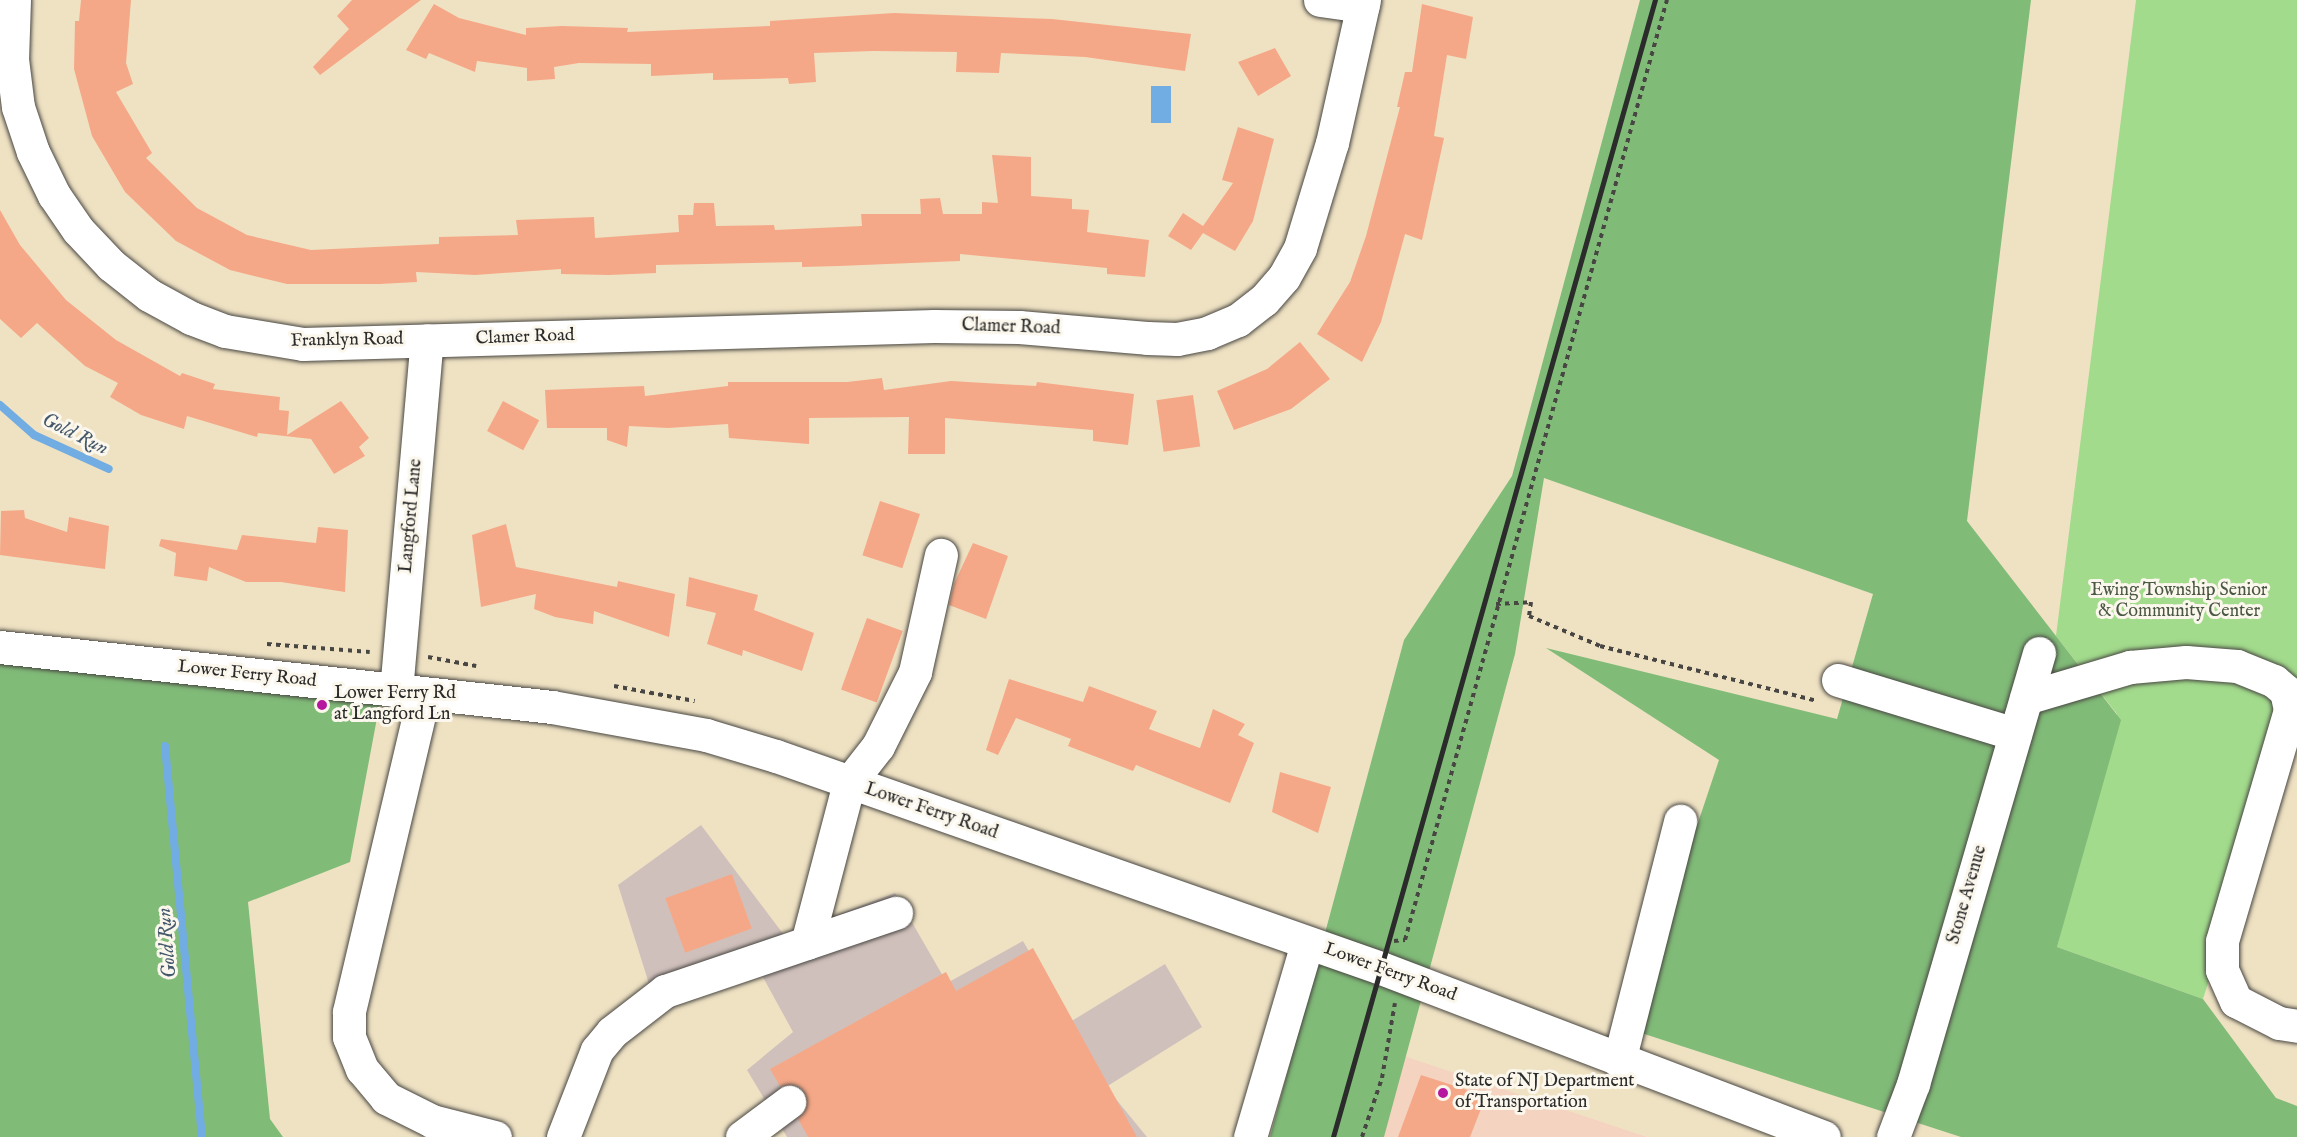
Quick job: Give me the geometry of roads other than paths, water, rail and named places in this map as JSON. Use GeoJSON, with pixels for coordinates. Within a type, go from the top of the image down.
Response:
{"type":"FeatureCollection","features":[{"type":"Feature","properties":{"kind":"street","name":"Franklyn Road"},"geometry":{"type":"LineString","coordinates":[[14,0],[12,59],[18,107],[33,152],[54,195],[78,230],[111,265],[148,295],[225,331],[303,344],[428,340]]}},
{"type":"Feature","properties":{"kind":"street"},"geometry":{"type":"LineString","coordinates":[[1320,0],[1364,3]]}},
{"type":"Feature","properties":{"kind":"street","name":"Clamer Road"},"geometry":{"type":"LineString","coordinates":[[428,340],[934,326],[1019,327],[1177,339],[1207,333],[1238,320],[1264,300],[1284,277],[1300,248],[1332,143],[1364,3]]}},
{"type":"Feature","properties":{"kind":"street","name":"Langford Lane"},"geometry":{"type":"LineString","coordinates":[[428,340],[410,693],[349,1012],[350,1037],[362,1069],[386,1098],[432,1121],[495,1137]]}},
{"type":"Feature","properties":{"kind":"street"},"geometry":{"type":"LineString","coordinates":[[807,943],[849,783],[878,746],[915,672],[941,555]]}},
{"type":"Feature","properties":{"kind":"street","name":"Lower Ferry Road"},"geometry":{"type":"LineString","coordinates":[[0,647],[635,720],[766,753],[1403,977],[1822,1137]]}},
{"type":"Feature","properties":{"kind":"street","name":"Stone Avenue"},"geometry":{"type":"LineString","coordinates":[[1893,1137],[1913,1084],[2039,652]]}},
{"type":"Feature","properties":{"kind":"street"},"geometry":{"type":"LineString","coordinates":[[2026,698],[2130,668],[2186,662],[2236,666],[2274,681],[2286,691],[2290,710],[2222,941],[2222,970],[2236,1001],[2279,1023],[2297,1026]]}},
{"type":"Feature","properties":{"kind":"street"},"geometry":{"type":"LineString","coordinates":[[1828,691],[2015,734]]}},
{"type":"Feature","properties":{"kind":"street"},"geometry":{"type":"LineString","coordinates":[[1618,1061],[1680,821]]}},
{"type":"Feature","properties":{"kind":"street"},"geometry":{"type":"LineString","coordinates":[[563,1137],[597,1050],[634,1014],[665,991],[896,913]]}},
{"type":"Feature","properties":{"kind":"street"},"geometry":{"type":"LineString","coordinates":[[1250,1137],[1307,943]]}},
{"type":"Feature","properties":{"kind":"street"},"geometry":{"type":"LineString","coordinates":[[742,1137],[789,1102]]}},
{"type":"Feature","properties":{"kind":"water"},"geometry":{"type":"Polygon","coordinates":[[[1151,86],[1171,86],[1171,123],[1151,123],[1151,86]]]}},
{"type":"Feature","properties":{"kind":"waterway","name":"Gold Run"},"geometry":{"type":"LineString","coordinates":[[0,405],[34,435],[109,469]]}},
{"type":"Feature","properties":{"kind":"waterway","name":"Gold Run"},"geometry":{"type":"LineString","coordinates":[[165,746],[202,1137]]}},
{"type":"Feature","properties":{"kind":"railway"},"geometry":{"type":"LineString","coordinates":[[1333,1137],[1655,0]]}},
{"type":"Feature","properties":{"kind":"place","name":"Lower Ferry Rd at Langford Ln"},"geometry":{"type":"Point","coordinates":[322,705]}},
{"type":"Feature","properties":{"kind":"place","name":"State of NJ Department of Transportation"},"geometry":{"type":"Point","coordinates":[1443,1093]}},
{"type":"Feature","properties":{"kind":"park label","name":"Ewing Township Senior & Community Center"},"geometry":{"type":"Point","coordinates":[2179,602]}}]}
